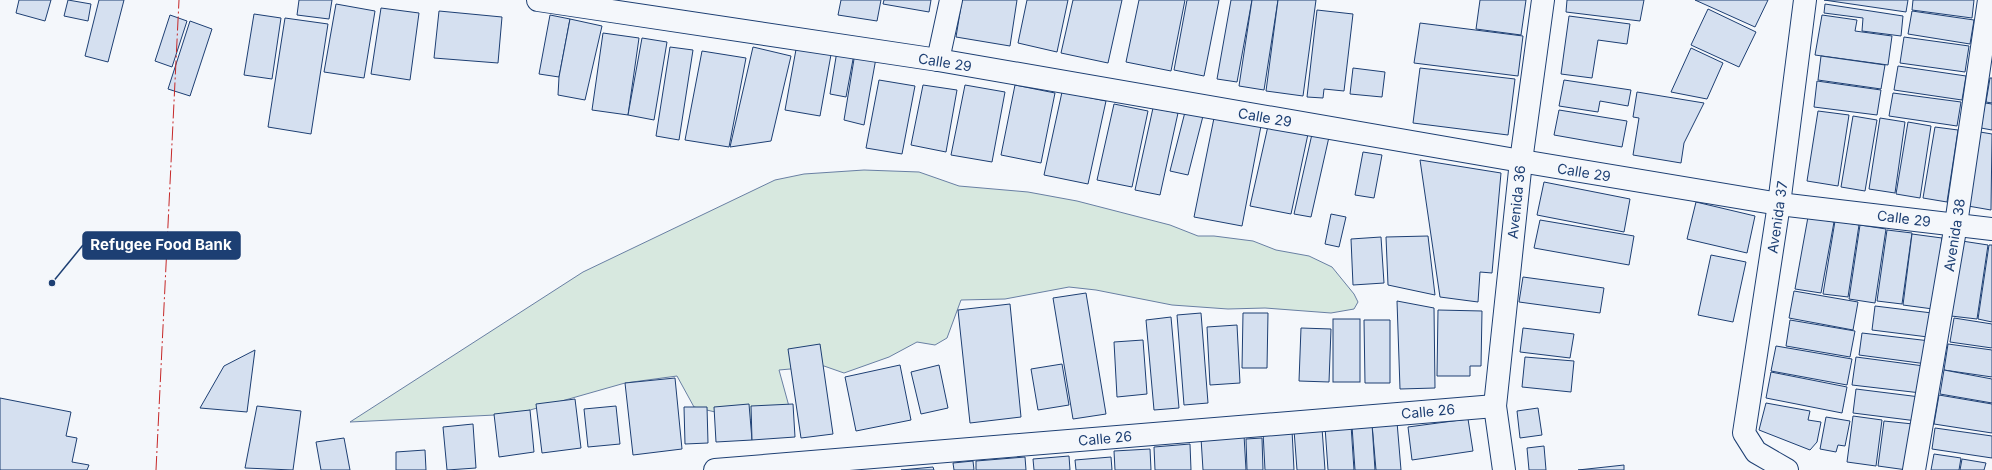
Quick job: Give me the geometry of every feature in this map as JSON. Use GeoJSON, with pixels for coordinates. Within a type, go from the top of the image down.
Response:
{"type":"FeatureCollection","features":[{"type":"Feature","properties":{"kind":"street","name":"Calle 29"},"geometry":{"type":"LineString","coordinates":[[538,0],[938,60],[1779,204],[1992,229]]}},
{"type":"Feature","properties":{"kind":"street"},"geometry":{"type":"LineString","coordinates":[[938,60],[951,0]]}},
{"type":"Feature","properties":{"kind":"street","name":"Avenida 36"},"geometry":{"type":"LineString","coordinates":[[1504,470],[1495,406],[1521,161],[1543,0]]}},
{"type":"Feature","properties":{"kind":"street","name":"Avenida 37"},"geometry":{"type":"LineString","coordinates":[[1787,470],[1756,452],[1744,433],[1779,204],[1805,0]]}},
{"type":"Feature","properties":{"kind":"street","name":"Avenida 38"},"geometry":{"type":"LineString","coordinates":[[1914,470],[1956,224],[1989,0]]}},
{"type":"Feature","properties":{"kind":"street","name":"Calle 26"},"geometry":{"type":"LineString","coordinates":[[715,470],[1495,406]]}},
{"type":"Feature","properties":{"kind":"shaded area"},"geometry":{"type":"Polygon","coordinates":[[[864,170],[919,172],[959,186],[1028,192],[1077,201],[1170,225],[1198,236],[1214,236],[1253,241],[1276,250],[1309,256],[1332,267],[1354,294],[1358,302],[1354,309],[1331,313],[1265,308],[1228,309],[1172,305],[1096,290],[1069,287],[1005,299],[961,300],[947,338],[935,345],[917,342],[889,357],[844,373],[824,366],[779,370],[790,410],[749,420],[694,407],[677,376],[625,383],[516,414],[350,422],[583,272],[775,180],[804,174],[864,170]]]}},
{"type":"Feature","properties":{"kind":"building"},"geometry":{"type":"Polygon","coordinates":[[[19,0],[51,0],[45,21],[16,13],[19,0]]]}},
{"type":"Feature","properties":{"kind":"building"},"geometry":{"type":"Polygon","coordinates":[[[68,0],[91,4],[88,21],[64,16],[68,0]]]}},
{"type":"Feature","properties":{"kind":"building"},"geometry":{"type":"Polygon","coordinates":[[[99,0],[124,0],[108,62],[85,56],[99,0]]]}},
{"type":"Feature","properties":{"kind":"building"},"geometry":{"type":"Polygon","coordinates":[[[299,0],[332,0],[329,19],[297,15],[299,0]]]}},
{"type":"Feature","properties":{"kind":"building"},"geometry":{"type":"Polygon","coordinates":[[[841,0],[881,0],[877,21],[838,15],[841,0]]]}},
{"type":"Feature","properties":{"kind":"building"},"geometry":{"type":"Polygon","coordinates":[[[884,0],[931,0],[929,12],[883,4],[884,0]]]}},
{"type":"Feature","properties":{"kind":"building"},"geometry":{"type":"Polygon","coordinates":[[[962,0],[1017,0],[1010,46],[956,37],[962,0]]]}},
{"type":"Feature","properties":{"kind":"building"},"geometry":{"type":"Polygon","coordinates":[[[1027,0],[1068,0],[1057,52],[1018,43],[1027,0]]]}},
{"type":"Feature","properties":{"kind":"building"},"geometry":{"type":"Polygon","coordinates":[[[1073,0],[1122,0],[1108,63],[1061,53],[1073,0]]]}},
{"type":"Feature","properties":{"kind":"building"},"geometry":{"type":"Polygon","coordinates":[[[1139,0],[1185,0],[1171,71],[1126,62],[1139,0]]]}},
{"type":"Feature","properties":{"kind":"building"},"geometry":{"type":"Polygon","coordinates":[[[1187,0],[1219,0],[1204,76],[1174,70],[1187,0]]]}},
{"type":"Feature","properties":{"kind":"building"},"geometry":{"type":"Polygon","coordinates":[[[1231,0],[1252,0],[1237,82],[1217,79],[1231,0]]]}},
{"type":"Feature","properties":{"kind":"building"},"geometry":{"type":"Polygon","coordinates":[[[1252,0],[1278,0],[1264,90],[1239,86],[1252,0]]]}},
{"type":"Feature","properties":{"kind":"building"},"geometry":{"type":"Polygon","coordinates":[[[1278,0],[1316,0],[1303,96],[1266,91],[1278,0]]]}},
{"type":"Feature","properties":{"kind":"building"},"geometry":{"type":"Polygon","coordinates":[[[1480,0],[1526,0],[1521,35],[1476,29],[1480,0]]]}},
{"type":"Feature","properties":{"kind":"building"},"geometry":{"type":"Polygon","coordinates":[[[1567,0],[1644,0],[1640,21],[1566,12],[1567,0]]]}},
{"type":"Feature","properties":{"kind":"building"},"geometry":{"type":"Polygon","coordinates":[[[1695,0],[1768,0],[1755,27],[1695,0]]]}},
{"type":"Feature","properties":{"kind":"building"},"geometry":{"type":"Polygon","coordinates":[[[1824,0],[1908,0],[1906,12],[1824,0]]]}},
{"type":"Feature","properties":{"kind":"building"},"geometry":{"type":"Polygon","coordinates":[[[1913,0],[1974,0],[1972,18],[1912,10],[1913,0]]]}},
{"type":"Feature","properties":{"kind":"building"},"geometry":{"type":"Polygon","coordinates":[[[336,4],[375,11],[364,78],[324,72],[336,4]]]}},
{"type":"Feature","properties":{"kind":"building"},"geometry":{"type":"Polygon","coordinates":[[[1825,4],[1903,16],[1901,36],[1862,31],[1863,18],[1824,13],[1825,4]]]}},
{"type":"Feature","properties":{"kind":"building"},"geometry":{"type":"Polygon","coordinates":[[[381,8],[419,13],[410,80],[371,74],[381,8]]]}},
{"type":"Feature","properties":{"kind":"building"},"geometry":{"type":"Polygon","coordinates":[[[1708,9],[1756,32],[1739,67],[1691,45],[1708,9]]]}},
{"type":"Feature","properties":{"kind":"building"},"geometry":{"type":"Polygon","coordinates":[[[1317,10],[1353,14],[1344,91],[1324,89],[1323,98],[1307,97],[1317,10]]]}},
{"type":"Feature","properties":{"kind":"building"},"geometry":{"type":"Polygon","coordinates":[[[439,11],[502,17],[498,63],[434,58],[439,11]]]}},
{"type":"Feature","properties":{"kind":"building"},"geometry":{"type":"Polygon","coordinates":[[[1912,11],[1974,20],[1970,44],[1908,34],[1912,11]]]}},
{"type":"Feature","properties":{"kind":"building"},"geometry":{"type":"Polygon","coordinates":[[[254,14],[281,18],[272,79],[244,75],[254,14]]]}},
{"type":"Feature","properties":{"kind":"building"},"geometry":{"type":"Polygon","coordinates":[[[170,15],[187,21],[172,67],[155,61],[170,15]]]}},
{"type":"Feature","properties":{"kind":"building"},"geometry":{"type":"Polygon","coordinates":[[[550,15],[570,19],[559,77],[539,74],[550,15]]]}},
{"type":"Feature","properties":{"kind":"building"},"geometry":{"type":"Polygon","coordinates":[[[1822,15],[1857,20],[1855,31],[1892,36],[1888,65],[1815,55],[1822,15]]]}},
{"type":"Feature","properties":{"kind":"building"},"geometry":{"type":"Polygon","coordinates":[[[1569,16],[1630,24],[1627,44],[1598,40],[1592,78],[1561,74],[1569,16]]]}},
{"type":"Feature","properties":{"kind":"building"},"geometry":{"type":"Polygon","coordinates":[[[285,18],[328,24],[311,134],[268,127],[285,18]]]}},
{"type":"Feature","properties":{"kind":"building"},"geometry":{"type":"Polygon","coordinates":[[[570,19],[602,26],[585,100],[558,95],[559,77],[570,19]]]}},
{"type":"Feature","properties":{"kind":"building"},"geometry":{"type":"Polygon","coordinates":[[[190,21],[212,29],[190,96],[168,89],[190,21]]]}},
{"type":"Feature","properties":{"kind":"building"},"geometry":{"type":"Polygon","coordinates":[[[1420,23],[1523,36],[1518,76],[1414,63],[1420,23]]]}},
{"type":"Feature","properties":{"kind":"building"},"geometry":{"type":"Polygon","coordinates":[[[603,33],[639,38],[628,115],[592,110],[603,33]]]}},
{"type":"Feature","properties":{"kind":"building"},"geometry":{"type":"Polygon","coordinates":[[[1904,37],[1969,46],[1965,72],[1900,63],[1904,37]]]}},
{"type":"Feature","properties":{"kind":"building"},"geometry":{"type":"Polygon","coordinates":[[[642,38],[667,42],[654,120],[628,115],[642,38]]]}},
{"type":"Feature","properties":{"kind":"building"},"geometry":{"type":"Polygon","coordinates":[[[797,44],[832,49],[820,116],[785,110],[797,44]]]}},
{"type":"Feature","properties":{"kind":"building"},"geometry":{"type":"Polygon","coordinates":[[[670,47],[693,50],[679,140],[656,136],[670,47]]]}},
{"type":"Feature","properties":{"kind":"building"},"geometry":{"type":"Polygon","coordinates":[[[753,47],[791,56],[771,141],[730,147],[753,47]]]}},
{"type":"Feature","properties":{"kind":"building"},"geometry":{"type":"Polygon","coordinates":[[[1691,48],[1723,63],[1707,99],[1671,92],[1691,48]]]}},
{"type":"Feature","properties":{"kind":"building"},"geometry":{"type":"Polygon","coordinates":[[[702,51],[746,58],[729,147],[685,140],[702,51]]]}},
{"type":"Feature","properties":{"kind":"building"},"geometry":{"type":"Polygon","coordinates":[[[837,51],[854,54],[846,97],[830,94],[837,51]]]}},
{"type":"Feature","properties":{"kind":"building"},"geometry":{"type":"Polygon","coordinates":[[[855,53],[876,58],[864,125],[844,120],[855,53]]]}},
{"type":"Feature","properties":{"kind":"building"},"geometry":{"type":"Polygon","coordinates":[[[1821,56],[1885,65],[1881,89],[1818,80],[1821,56]]]}},
{"type":"Feature","properties":{"kind":"building"},"geometry":{"type":"Polygon","coordinates":[[[1898,66],[1966,76],[1962,100],[1894,90],[1898,66]]]}},
{"type":"Feature","properties":{"kind":"building"},"geometry":{"type":"Polygon","coordinates":[[[1353,68],[1385,72],[1382,97],[1350,94],[1353,68]]]}},
{"type":"Feature","properties":{"kind":"building"},"geometry":{"type":"Polygon","coordinates":[[[1420,68],[1515,79],[1508,135],[1413,123],[1420,68]]]}},
{"type":"Feature","properties":{"kind":"building"},"geometry":{"type":"Polygon","coordinates":[[[1990,78],[1992,78],[1992,103],[1986,102],[1990,78]]]}},
{"type":"Feature","properties":{"kind":"building"},"geometry":{"type":"Polygon","coordinates":[[[879,80],[915,86],[902,154],[866,148],[879,80]]]}},
{"type":"Feature","properties":{"kind":"building"},"geometry":{"type":"Polygon","coordinates":[[[1564,80],[1631,90],[1628,106],[1600,101],[1598,112],[1559,106],[1564,80]]]}},
{"type":"Feature","properties":{"kind":"building"},"geometry":{"type":"Polygon","coordinates":[[[1817,81],[1881,90],[1877,115],[1814,107],[1817,81]]]}},
{"type":"Feature","properties":{"kind":"building"},"geometry":{"type":"Polygon","coordinates":[[[923,85],[957,90],[946,152],[911,145],[923,85]]]}},
{"type":"Feature","properties":{"kind":"building"},"geometry":{"type":"Polygon","coordinates":[[[965,85],[1005,92],[992,162],[951,155],[965,85]]]}},
{"type":"Feature","properties":{"kind":"building"},"geometry":{"type":"Polygon","coordinates":[[[1015,85],[1055,93],[1041,163],[1001,155],[1015,85]]]}},
{"type":"Feature","properties":{"kind":"building"},"geometry":{"type":"Polygon","coordinates":[[[1062,92],[1106,101],[1088,184],[1044,175],[1062,92]]]}},
{"type":"Feature","properties":{"kind":"building"},"geometry":{"type":"Polygon","coordinates":[[[1637,92],[1704,103],[1684,143],[1681,163],[1633,155],[1639,118],[1633,117],[1637,92]]]}},
{"type":"Feature","properties":{"kind":"building"},"geometry":{"type":"Polygon","coordinates":[[[1893,93],[1961,102],[1957,126],[1889,116],[1893,93]]]}},
{"type":"Feature","properties":{"kind":"building"},"geometry":{"type":"Polygon","coordinates":[[[1985,103],[1992,104],[1992,130],[1981,128],[1985,103]]]}},
{"type":"Feature","properties":{"kind":"building"},"geometry":{"type":"Polygon","coordinates":[[[1114,104],[1148,111],[1132,187],[1097,180],[1114,104]]]}},
{"type":"Feature","properties":{"kind":"building"},"geometry":{"type":"Polygon","coordinates":[[[1153,108],[1178,113],[1160,195],[1135,190],[1153,108]]]}},
{"type":"Feature","properties":{"kind":"building"},"geometry":{"type":"Polygon","coordinates":[[[1559,110],[1627,121],[1622,147],[1554,135],[1559,110]]]}},
{"type":"Feature","properties":{"kind":"building"},"geometry":{"type":"Polygon","coordinates":[[[1818,111],[1849,115],[1838,186],[1807,181],[1818,111]]]}},
{"type":"Feature","properties":{"kind":"building"},"geometry":{"type":"Polygon","coordinates":[[[1185,112],[1203,116],[1188,175],[1170,171],[1185,112]]]}},
{"type":"Feature","properties":{"kind":"building"},"geometry":{"type":"Polygon","coordinates":[[[1853,116],[1877,120],[1865,191],[1841,187],[1853,116]]]}},
{"type":"Feature","properties":{"kind":"building"},"geometry":{"type":"Polygon","coordinates":[[[1214,118],[1261,126],[1242,226],[1194,217],[1214,118]]]}},
{"type":"Feature","properties":{"kind":"building"},"geometry":{"type":"Polygon","coordinates":[[[1880,118],[1905,122],[1895,193],[1869,189],[1880,118]]]}},
{"type":"Feature","properties":{"kind":"building"},"geometry":{"type":"Polygon","coordinates":[[[1908,122],[1931,126],[1920,198],[1896,194],[1908,122]]]}},
{"type":"Feature","properties":{"kind":"building"},"geometry":{"type":"Polygon","coordinates":[[[1268,126],[1308,134],[1291,214],[1250,206],[1268,126]]]}},
{"type":"Feature","properties":{"kind":"building"},"geometry":{"type":"Polygon","coordinates":[[[1935,127],[1958,130],[1947,202],[1923,198],[1935,127]]]}},
{"type":"Feature","properties":{"kind":"building"},"geometry":{"type":"Polygon","coordinates":[[[1980,132],[1992,134],[1991,210],[1968,206],[1980,132]]]}},
{"type":"Feature","properties":{"kind":"building"},"geometry":{"type":"Polygon","coordinates":[[[1312,134],[1329,137],[1311,217],[1294,214],[1312,134]]]}},
{"type":"Feature","properties":{"kind":"building"},"geometry":{"type":"Polygon","coordinates":[[[1363,152],[1382,155],[1374,198],[1355,195],[1363,152]]]}},
{"type":"Feature","properties":{"kind":"building"},"geometry":{"type":"Polygon","coordinates":[[[1420,160],[1501,173],[1492,273],[1480,272],[1478,302],[1440,297],[1420,160]]]}},
{"type":"Feature","properties":{"kind":"building"},"geometry":{"type":"Polygon","coordinates":[[[1544,182],[1630,199],[1624,232],[1537,215],[1544,182]]]}},
{"type":"Feature","properties":{"kind":"building"},"geometry":{"type":"Polygon","coordinates":[[[1696,202],[1755,216],[1747,253],[1687,239],[1696,202]]]}},
{"type":"Feature","properties":{"kind":"building"},"geometry":{"type":"Polygon","coordinates":[[[1331,214],[1346,217],[1339,247],[1325,244],[1331,214]]]}},
{"type":"Feature","properties":{"kind":"building"},"geometry":{"type":"Polygon","coordinates":[[[1808,217],[1834,222],[1821,293],[1795,289],[1808,217]]]}},
{"type":"Feature","properties":{"kind":"building"},"geometry":{"type":"Polygon","coordinates":[[[1540,220],[1634,236],[1629,265],[1534,248],[1540,220]]]}},
{"type":"Feature","properties":{"kind":"building"},"geometry":{"type":"Polygon","coordinates":[[[1835,221],[1859,225],[1848,297],[1823,294],[1835,221]]]}},
{"type":"Feature","properties":{"kind":"building"},"geometry":{"type":"Polygon","coordinates":[[[1860,225],[1886,229],[1875,303],[1849,299],[1860,225]]]}},
{"type":"Feature","properties":{"kind":"building"},"geometry":{"type":"Polygon","coordinates":[[[1887,230],[1912,233],[1902,304],[1877,301],[1887,230]]]}},
{"type":"Feature","properties":{"kind":"building"},"geometry":{"type":"Polygon","coordinates":[[[1912,234],[1942,238],[1933,309],[1903,305],[1912,234]]]}},
{"type":"Feature","properties":{"kind":"building"},"geometry":{"type":"Polygon","coordinates":[[[1428,236],[1435,295],[1388,285],[1386,237],[1428,236]]]}},
{"type":"Feature","properties":{"kind":"building"},"geometry":{"type":"Polygon","coordinates":[[[1381,237],[1384,283],[1353,285],[1351,239],[1381,237]]]}},
{"type":"Feature","properties":{"kind":"building"},"geometry":{"type":"Polygon","coordinates":[[[1962,241],[1988,245],[1977,319],[1951,316],[1962,241]]]}},
{"type":"Feature","properties":{"kind":"building"},"geometry":{"type":"Polygon","coordinates":[[[1989,245],[1992,245],[1992,322],[1978,319],[1989,245]]]}},
{"type":"Feature","properties":{"kind":"building"},"geometry":{"type":"Polygon","coordinates":[[[1711,255],[1746,262],[1733,322],[1698,315],[1711,255]]]}},
{"type":"Feature","properties":{"kind":"building"},"geometry":{"type":"Polygon","coordinates":[[[1523,277],[1604,288],[1600,313],[1519,302],[1523,277]]]}},
{"type":"Feature","properties":{"kind":"building"},"geometry":{"type":"Polygon","coordinates":[[[1794,291],[1858,302],[1853,330],[1789,318],[1794,291]]]}},
{"type":"Feature","properties":{"kind":"building"},"geometry":{"type":"Polygon","coordinates":[[[1086,293],[1106,414],[1073,419],[1053,298],[1086,293]]]}},
{"type":"Feature","properties":{"kind":"building"},"geometry":{"type":"Polygon","coordinates":[[[1397,301],[1434,308],[1435,388],[1400,389],[1397,301]]]}},
{"type":"Feature","properties":{"kind":"building"},"geometry":{"type":"Polygon","coordinates":[[[1010,304],[1021,417],[970,423],[958,310],[1010,304]]]}},
{"type":"Feature","properties":{"kind":"building"},"geometry":{"type":"Polygon","coordinates":[[[1875,306],[1932,313],[1928,337],[1872,330],[1875,306]]]}},
{"type":"Feature","properties":{"kind":"building"},"geometry":{"type":"Polygon","coordinates":[[[1438,310],[1482,311],[1481,366],[1470,366],[1470,376],[1437,376],[1438,310]]]}},
{"type":"Feature","properties":{"kind":"building"},"geometry":{"type":"Polygon","coordinates":[[[1201,313],[1208,403],[1184,405],[1177,315],[1201,313]]]}},
{"type":"Feature","properties":{"kind":"building"},"geometry":{"type":"Polygon","coordinates":[[[1243,313],[1268,313],[1267,368],[1242,368],[1243,313]]]}},
{"type":"Feature","properties":{"kind":"building"},"geometry":{"type":"Polygon","coordinates":[[[1171,317],[1179,408],[1154,410],[1146,320],[1171,317]]]}},
{"type":"Feature","properties":{"kind":"building"},"geometry":{"type":"Polygon","coordinates":[[[1954,318],[1992,324],[1992,348],[1950,342],[1954,318]]]}},
{"type":"Feature","properties":{"kind":"building"},"geometry":{"type":"Polygon","coordinates":[[[1333,319],[1360,319],[1360,382],[1333,382],[1333,319]]]}},
{"type":"Feature","properties":{"kind":"building"},"geometry":{"type":"Polygon","coordinates":[[[1364,320],[1390,320],[1390,383],[1365,383],[1364,320]]]}},
{"type":"Feature","properties":{"kind":"building"},"geometry":{"type":"Polygon","coordinates":[[[1790,320],[1855,331],[1850,357],[1786,346],[1790,320]]]}},
{"type":"Feature","properties":{"kind":"building"},"geometry":{"type":"Polygon","coordinates":[[[1237,325],[1240,383],[1210,385],[1207,327],[1237,325]]]}},
{"type":"Feature","properties":{"kind":"building"},"geometry":{"type":"Polygon","coordinates":[[[1301,328],[1331,329],[1329,382],[1299,381],[1301,328]]]}},
{"type":"Feature","properties":{"kind":"building"},"geometry":{"type":"Polygon","coordinates":[[[1523,328],[1574,334],[1570,358],[1520,352],[1523,328]]]}},
{"type":"Feature","properties":{"kind":"building"},"geometry":{"type":"Polygon","coordinates":[[[1862,333],[1930,341],[1927,364],[1859,355],[1862,333]]]}},
{"type":"Feature","properties":{"kind":"building"},"geometry":{"type":"Polygon","coordinates":[[[1143,340],[1147,394],[1117,397],[1114,342],[1143,340]]]}},
{"type":"Feature","properties":{"kind":"building"},"geometry":{"type":"Polygon","coordinates":[[[820,344],[833,434],[801,438],[788,349],[820,344]]]}},
{"type":"Feature","properties":{"kind":"building"},"geometry":{"type":"Polygon","coordinates":[[[1948,344],[1992,350],[1992,377],[1944,370],[1948,344]]]}},
{"type":"Feature","properties":{"kind":"building"},"geometry":{"type":"Polygon","coordinates":[[[1776,346],[1852,359],[1847,385],[1771,371],[1776,346]]]}},
{"type":"Feature","properties":{"kind":"building"},"geometry":{"type":"Polygon","coordinates":[[[255,350],[247,412],[200,408],[224,366],[255,350]]]}},
{"type":"Feature","properties":{"kind":"building"},"geometry":{"type":"Polygon","coordinates":[[[1525,357],[1574,361],[1571,392],[1522,387],[1525,357]]]}},
{"type":"Feature","properties":{"kind":"building"},"geometry":{"type":"Polygon","coordinates":[[[1856,357],[1924,366],[1921,393],[1852,385],[1856,357]]]}},
{"type":"Feature","properties":{"kind":"building"},"geometry":{"type":"Polygon","coordinates":[[[1062,364],[1069,405],[1038,410],[1031,369],[1062,364]]]}},
{"type":"Feature","properties":{"kind":"building"},"geometry":{"type":"Polygon","coordinates":[[[900,365],[911,420],[856,431],[845,377],[900,365]]]}},
{"type":"Feature","properties":{"kind":"building"},"geometry":{"type":"Polygon","coordinates":[[[939,365],[948,408],[921,414],[911,372],[939,365]]]}},
{"type":"Feature","properties":{"kind":"building"},"geometry":{"type":"Polygon","coordinates":[[[1944,370],[1992,379],[1992,403],[1940,394],[1944,370]]]}},
{"type":"Feature","properties":{"kind":"building"},"geometry":{"type":"Polygon","coordinates":[[[1771,372],[1847,387],[1842,413],[1766,398],[1771,372]]]}},
{"type":"Feature","properties":{"kind":"building"},"geometry":{"type":"Polygon","coordinates":[[[675,378],[682,449],[633,455],[625,383],[675,378]]]}},
{"type":"Feature","properties":{"kind":"building"},"geometry":{"type":"Polygon","coordinates":[[[1856,389],[1920,397],[1917,421],[1853,413],[1856,389]]]}},
{"type":"Feature","properties":{"kind":"building"},"geometry":{"type":"Polygon","coordinates":[[[1939,395],[1992,404],[1992,433],[1934,424],[1939,395]]]}},
{"type":"Feature","properties":{"kind":"building"},"geometry":{"type":"Polygon","coordinates":[[[0,398],[71,412],[66,436],[77,438],[72,462],[89,465],[87,470],[0,470],[0,398]]]}},
{"type":"Feature","properties":{"kind":"building"},"geometry":{"type":"Polygon","coordinates":[[[575,399],[581,448],[542,453],[536,404],[575,399]]]}},
{"type":"Feature","properties":{"kind":"building"},"geometry":{"type":"Polygon","coordinates":[[[1766,403],[1810,411],[1808,420],[1821,422],[1817,442],[1810,450],[1759,430],[1766,403]]]}},
{"type":"Feature","properties":{"kind":"building"},"geometry":{"type":"Polygon","coordinates":[[[749,404],[752,440],[716,442],[714,407],[749,404]]]}},
{"type":"Feature","properties":{"kind":"building"},"geometry":{"type":"Polygon","coordinates":[[[793,404],[795,437],[752,440],[751,406],[793,404]]]}},
{"type":"Feature","properties":{"kind":"building"},"geometry":{"type":"Polygon","coordinates":[[[257,406],[301,411],[293,470],[245,468],[257,406]]]}},
{"type":"Feature","properties":{"kind":"building"},"geometry":{"type":"Polygon","coordinates":[[[616,406],[620,444],[588,447],[584,409],[616,406]]]}},
{"type":"Feature","properties":{"kind":"building"},"geometry":{"type":"Polygon","coordinates":[[[684,407],[707,407],[708,443],[685,444],[684,407]]]}},
{"type":"Feature","properties":{"kind":"building"},"geometry":{"type":"Polygon","coordinates":[[[1538,408],[1542,435],[1520,438],[1517,411],[1538,408]]]}},
{"type":"Feature","properties":{"kind":"building"},"geometry":{"type":"Polygon","coordinates":[[[530,410],[534,452],[499,457],[494,414],[530,410]]]}},
{"type":"Feature","properties":{"kind":"building"},"geometry":{"type":"Polygon","coordinates":[[[1853,416],[1882,420],[1876,466],[1847,462],[1853,416]]]}},
{"type":"Feature","properties":{"kind":"building"},"geometry":{"type":"Polygon","coordinates":[[[1826,417],[1850,421],[1845,446],[1838,445],[1836,452],[1820,449],[1826,417]]]}},
{"type":"Feature","properties":{"kind":"building"},"geometry":{"type":"Polygon","coordinates":[[[1468,419],[1473,451],[1412,460],[1408,427],[1468,419]]]}},
{"type":"Feature","properties":{"kind":"building"},"geometry":{"type":"Polygon","coordinates":[[[1884,421],[1913,424],[1907,470],[1878,466],[1884,421]]]}},
{"type":"Feature","properties":{"kind":"building"},"geometry":{"type":"Polygon","coordinates":[[[1397,422],[1401,470],[1376,470],[1372,424],[1397,422]]]}},
{"type":"Feature","properties":{"kind":"building"},"geometry":{"type":"Polygon","coordinates":[[[473,424],[476,468],[447,470],[443,427],[473,424]]]}},
{"type":"Feature","properties":{"kind":"building"},"geometry":{"type":"Polygon","coordinates":[[[1372,424],[1375,470],[1355,470],[1352,426],[1372,424]]]}},
{"type":"Feature","properties":{"kind":"building"},"geometry":{"type":"Polygon","coordinates":[[[1351,425],[1354,470],[1328,470],[1325,427],[1351,425]]]}},
{"type":"Feature","properties":{"kind":"building"},"geometry":{"type":"Polygon","coordinates":[[[1322,428],[1325,470],[1297,470],[1294,430],[1322,428]]]}},
{"type":"Feature","properties":{"kind":"building"},"geometry":{"type":"Polygon","coordinates":[[[1935,428],[1992,436],[1992,458],[1932,449],[1935,428]]]}},
{"type":"Feature","properties":{"kind":"building"},"geometry":{"type":"Polygon","coordinates":[[[1292,430],[1294,470],[1265,470],[1263,432],[1292,430]]]}},
{"type":"Feature","properties":{"kind":"building"},"geometry":{"type":"Polygon","coordinates":[[[1244,435],[1246,470],[1203,470],[1201,438],[1244,435]]]}},
{"type":"Feature","properties":{"kind":"building"},"geometry":{"type":"Polygon","coordinates":[[[344,438],[350,470],[321,470],[316,442],[344,438]]]}},
{"type":"Feature","properties":{"kind":"building"},"geometry":{"type":"Polygon","coordinates":[[[1262,438],[1263,470],[1247,470],[1246,439],[1262,438]]]}},
{"type":"Feature","properties":{"kind":"building"},"geometry":{"type":"Polygon","coordinates":[[[1190,444],[1191,470],[1155,470],[1154,447],[1190,444]]]}},
{"type":"Feature","properties":{"kind":"building"},"geometry":{"type":"Polygon","coordinates":[[[1544,446],[1546,470],[1529,470],[1527,448],[1544,446]]]}},
{"type":"Feature","properties":{"kind":"building"},"geometry":{"type":"Polygon","coordinates":[[[1150,449],[1151,470],[1115,470],[1114,451],[1150,449]]]}},
{"type":"Feature","properties":{"kind":"building"},"geometry":{"type":"Polygon","coordinates":[[[425,450],[426,470],[396,470],[396,452],[425,450]]]}},
{"type":"Feature","properties":{"kind":"building"},"geometry":{"type":"Polygon","coordinates":[[[1934,454],[1961,458],[1959,470],[1931,470],[1934,454]]]}},
{"type":"Feature","properties":{"kind":"building"},"geometry":{"type":"Polygon","coordinates":[[[1069,456],[1070,470],[1034,470],[1033,459],[1069,456]]]}},
{"type":"Feature","properties":{"kind":"building"},"geometry":{"type":"Polygon","coordinates":[[[1025,457],[1026,470],[976,470],[976,461],[1025,457]]]}},
{"type":"Feature","properties":{"kind":"building"},"geometry":{"type":"Polygon","coordinates":[[[1111,457],[1112,470],[1076,470],[1075,460],[1111,457]]]}},
{"type":"Feature","properties":{"kind":"building"},"geometry":{"type":"Polygon","coordinates":[[[1962,459],[1986,463],[1984,470],[1960,470],[1962,459]]]}},
{"type":"Feature","properties":{"kind":"building"},"geometry":{"type":"Polygon","coordinates":[[[973,461],[974,470],[954,470],[953,463],[973,461]]]}},
{"type":"Feature","properties":{"kind":"building"},"geometry":{"type":"Polygon","coordinates":[[[1624,465],[1624,470],[1578,470],[1624,465]]]}},
{"type":"Feature","properties":{"kind":"building"},"geometry":{"type":"Polygon","coordinates":[[[933,467],[934,470],[901,470],[933,467]]]}},
{"type":"Feature","properties":{"kind":"power"},"geometry":{"type":"LineString","coordinates":[[156,470],[179,0]]}},
{"type":"Feature","properties":{"kind":"place","name":"Refugee Food Bank"},"geometry":{"type":"Point","coordinates":[52,283]}}]}
